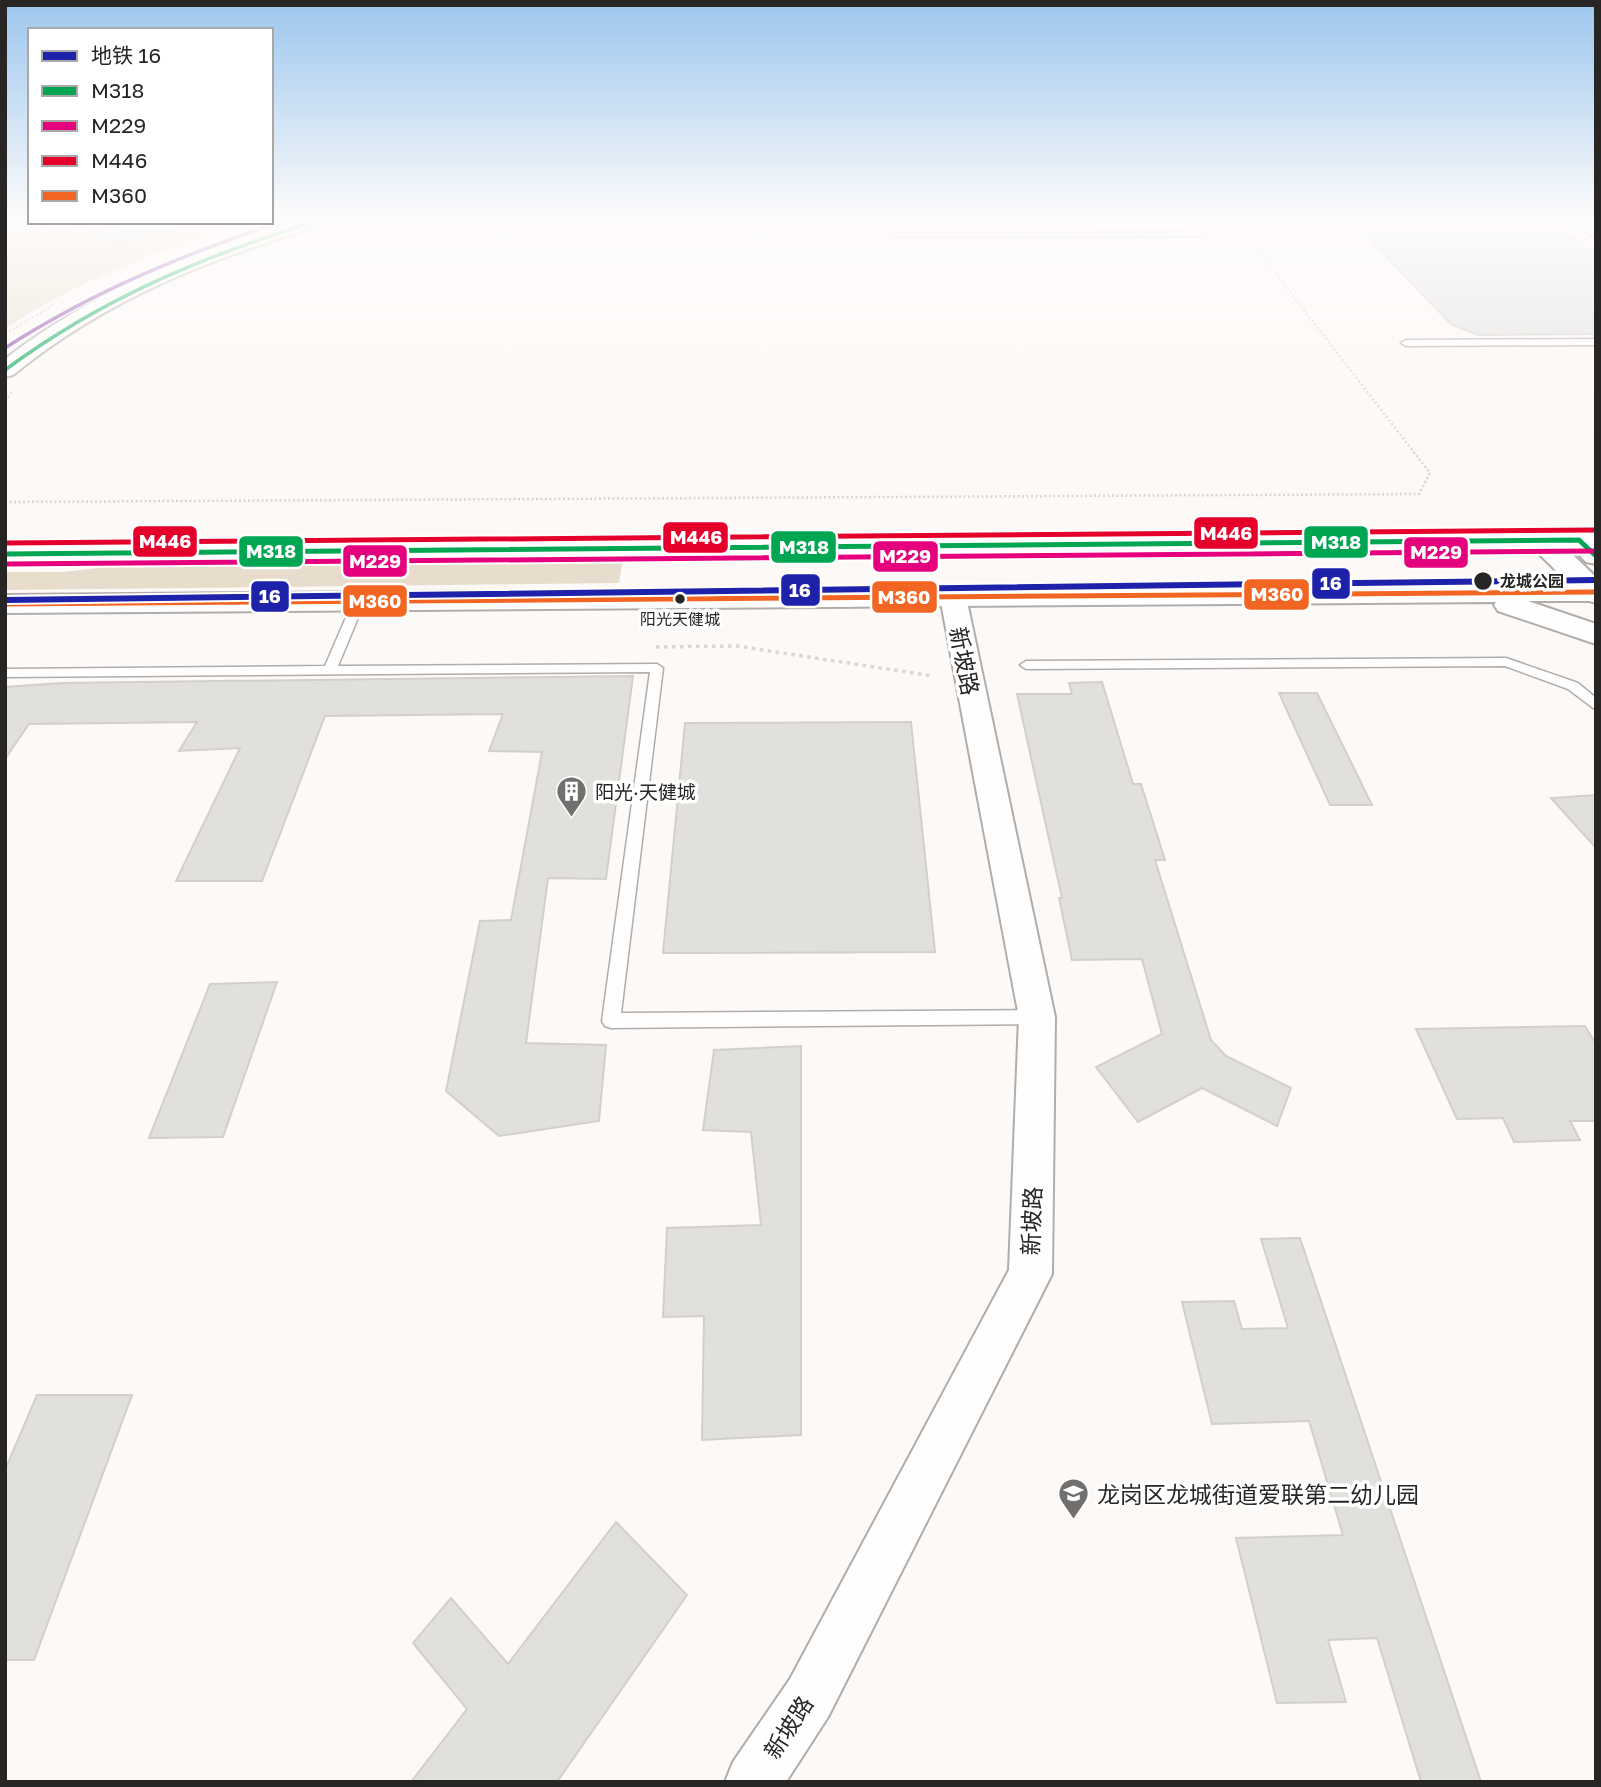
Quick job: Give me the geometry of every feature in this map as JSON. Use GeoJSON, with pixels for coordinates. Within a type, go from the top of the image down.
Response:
{"type":"FeatureCollection","features":[{"type":"Feature","properties":{"kind":"main road"},"geometry":{"type":"LineString","coordinates":[[5,348],[79,301]]}},
{"type":"Feature","properties":{"kind":"main road"},"geometry":{"type":"LineString","coordinates":[[5,370],[56,330],[104,301]]}},
{"type":"Feature","properties":{"kind":"main road"},"geometry":{"type":"LineString","coordinates":[[5,554],[1541,540],[1590,545]]}},
{"type":"Feature","properties":{"kind":"main road"},"geometry":{"type":"LineString","coordinates":[[1541,540],[1595,593]]}},
{"type":"Feature","properties":{"kind":"main road"},"geometry":{"type":"LineString","coordinates":[[5,604],[1595,593]]}},
{"type":"Feature","properties":{"kind":"main road"},"geometry":{"type":"LineString","coordinates":[[1446,594],[1511,605],[1596,634]]}},
{"type":"Feature","properties":{"kind":"street","name":"新坡路"},"geometry":{"type":"LineString","coordinates":[[752,1782],[809,1698],[1030,1274],[1037,1017],[953,597]]}},
{"type":"Feature","properties":{"kind":"lane"},"geometry":{"type":"LineString","coordinates":[[1406,343],[1596,342]]}},
{"type":"Feature","properties":{"kind":"lane"},"geometry":{"type":"LineString","coordinates":[[330,671],[359,601]]}},
{"type":"Feature","properties":{"kind":"lane"},"geometry":{"type":"LineString","coordinates":[[1026,665],[1506,663],[1573,686],[1596,706]]}},
{"type":"Feature","properties":{"kind":"lane"},"geometry":{"type":"LineString","coordinates":[[5,673],[657,668],[611,1021],[1037,1017]]}},
{"type":"Feature","properties":{"kind":"path"},"geometry":{"type":"LineString","coordinates":[[5,502],[1419,494],[1430,473],[1297,301]]}},
{"type":"Feature","properties":{"kind":"shaded area"},"geometry":{"type":"Polygon","coordinates":[[[5,301],[50,301],[33,311],[5,329],[5,301]]]}},
{"type":"Feature","properties":{"kind":"shaded area"},"geometry":{"type":"Polygon","coordinates":[[[623,558],[619,583],[5,590],[5,572],[63,572],[141,563],[623,558]]]}},
{"type":"Feature","properties":{"kind":"building"},"geometry":{"type":"Polygon","coordinates":[[[1429,301],[1596,301],[1596,334],[1479,335],[1452,325],[1429,301]]]}},
{"type":"Feature","properties":{"kind":"building","name":"阳光·天健城"},"geometry":{"type":"Polygon","coordinates":[[[633,676],[606,879],[548,878],[526,1043],[606,1045],[599,1121],[499,1136],[446,1091],[480,921],[511,920],[542,752],[489,751],[503,714],[325,716],[262,881],[176,881],[240,748],[179,751],[197,722],[29,724],[5,759],[5,687],[62,683],[633,676]]]}},
{"type":"Feature","properties":{"kind":"building"},"geometry":{"type":"Polygon","coordinates":[[[1102,682],[1133,784],[1141,784],[1165,860],[1155,860],[1211,1040],[1226,1056],[1291,1088],[1277,1126],[1202,1088],[1138,1122],[1096,1067],[1162,1034],[1142,959],[1072,960],[1059,898],[1062,898],[1017,694],[1072,694],[1069,683],[1102,682]]]}},
{"type":"Feature","properties":{"kind":"building"},"geometry":{"type":"Polygon","coordinates":[[[1279,693],[1317,693],[1372,805],[1330,805],[1279,693]]]}},
{"type":"Feature","properties":{"kind":"building"},"geometry":{"type":"Polygon","coordinates":[[[911,722],[935,952],[663,953],[685,723],[911,722]]]}},
{"type":"Feature","properties":{"kind":"building"},"geometry":{"type":"Polygon","coordinates":[[[1596,795],[1596,848],[1551,798],[1596,795]]]}},
{"type":"Feature","properties":{"kind":"building"},"geometry":{"type":"Polygon","coordinates":[[[277,982],[223,1137],[149,1138],[210,984],[277,982]]]}},
{"type":"Feature","properties":{"kind":"building"},"geometry":{"type":"Polygon","coordinates":[[[1585,1026],[1596,1044],[1596,1121],[1570,1121],[1580,1140],[1514,1142],[1503,1118],[1457,1119],[1416,1029],[1585,1026]]]}},
{"type":"Feature","properties":{"kind":"building"},"geometry":{"type":"Polygon","coordinates":[[[801,1046],[801,1435],[702,1440],[704,1316],[663,1317],[667,1228],[761,1225],[751,1132],[703,1130],[714,1050],[801,1046]]]}},
{"type":"Feature","properties":{"kind":"building"},"geometry":{"type":"Polygon","coordinates":[[[1300,1238],[1481,1782],[1421,1782],[1377,1638],[1328,1640],[1346,1702],[1277,1703],[1236,1538],[1343,1535],[1309,1421],[1212,1424],[1182,1302],[1234,1301],[1242,1329],[1288,1328],[1261,1239],[1300,1238]]]}},
{"type":"Feature","properties":{"kind":"building"},"geometry":{"type":"Polygon","coordinates":[[[37,1395],[132,1395],[34,1660],[5,1660],[5,1470],[37,1395]]]}},
{"type":"Feature","properties":{"kind":"building"},"geometry":{"type":"Polygon","coordinates":[[[616,1522],[687,1595],[557,1782],[411,1782],[467,1709],[413,1643],[451,1598],[508,1664],[616,1522]]]}},
{"type":"Feature","properties":{"kind":"metro line","name":"16"},"geometry":{"type":"LineString","coordinates":[[5,600],[1596,580]]}},
{"type":"Feature","properties":{"kind":"transit line"},"geometry":{"type":"LineString","coordinates":[[5,348],[82,301]]}},
{"type":"Feature","properties":{"kind":"transit line","name":"M318"},"geometry":{"type":"LineString","coordinates":[[5,370],[80,318],[110,301]]}},
{"type":"Feature","properties":{"kind":"transit line","name":"M446"},"geometry":{"type":"LineString","coordinates":[[5,543],[1596,530]]}},
{"type":"Feature","properties":{"kind":"transit line","name":"M318"},"geometry":{"type":"LineString","coordinates":[[5,554],[1579,540],[1596,556]]}},
{"type":"Feature","properties":{"kind":"transit line","name":"M229"},"geometry":{"type":"LineString","coordinates":[[5,564],[1596,551]]}},
{"type":"Feature","properties":{"kind":"transit line","name":"M360"},"geometry":{"type":"LineString","coordinates":[[5,604],[1594,592]]}},
{"type":"Feature","properties":{"kind":"place","name":"龙城公园"},"geometry":{"type":"Point","coordinates":[1483,581]}},
{"type":"Feature","properties":{"kind":"place","name":"阳光天健城"},"geometry":{"type":"Point","coordinates":[680,599]}},
{"type":"Feature","properties":{"kind":"place","name":"阳光·天健城"},"geometry":{"type":"Point","coordinates":[572,818]}},
{"type":"Feature","properties":{"kind":"place","name":"龙岗区龙城街道爱联第二幼儿园"},"geometry":{"type":"Point","coordinates":[1074,1521]}}]}
